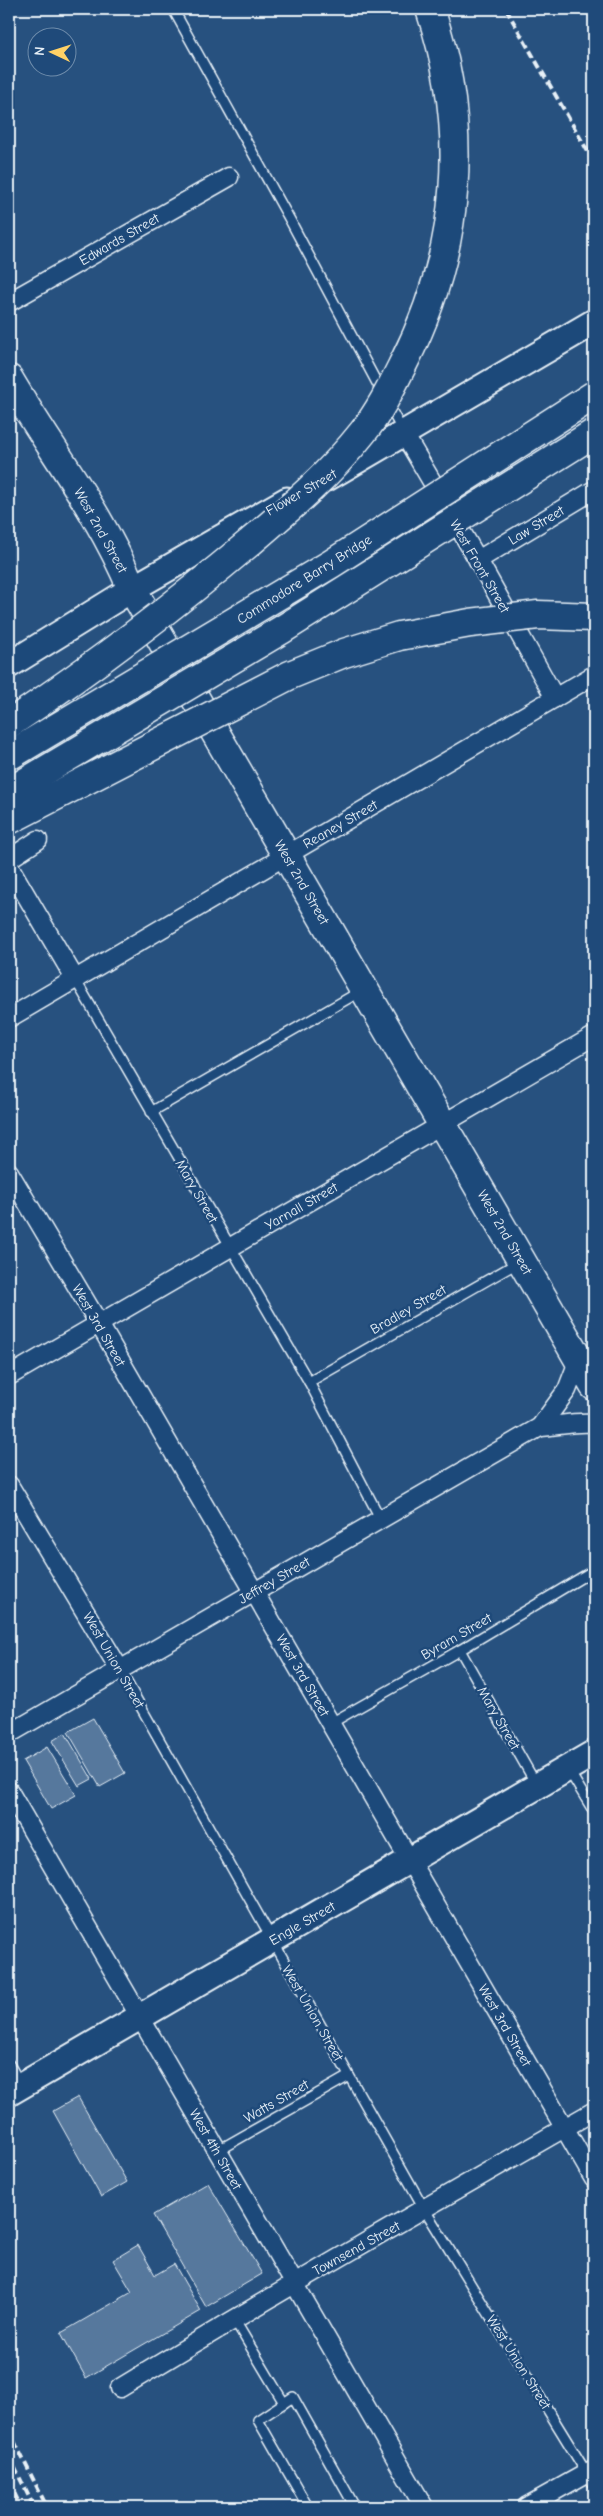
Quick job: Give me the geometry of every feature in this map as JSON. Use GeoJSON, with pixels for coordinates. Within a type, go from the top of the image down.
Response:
{"type":"FeatureCollection","features":[{"type":"Feature","properties":{"kind":"main road"},"geometry":{"type":"LineString","coordinates":[[9,724],[63,687],[189,594],[322,481],[364,431],[388,393],[426,316],[442,268],[452,218],[456,164],[451,94],[442,43],[430,9]]}},
{"type":"Feature","properties":{"kind":"main road","name":"West 2nd Street"},"geometry":{"type":"LineString","coordinates":[[9,379],[31,417],[64,464],[120,559],[132,588],[594,1384]]}},
{"type":"Feature","properties":{"kind":"main road","name":"Commodore Barry Bridge"},"geometry":{"type":"LineString","coordinates":[[9,756],[330,564],[594,395]]}},
{"type":"Feature","properties":{"kind":"main road"},"geometry":{"type":"LineString","coordinates":[[9,792],[283,628],[594,433]]}},
{"type":"Feature","properties":{"kind":"main road"},"geometry":{"type":"LineString","coordinates":[[9,820],[290,675],[344,653],[399,636],[470,623],[538,615],[594,617]]}},
{"type":"Feature","properties":{"kind":"street","name":"Edwards Street"},"geometry":{"type":"LineString","coordinates":[[9,302],[230,177]]}},
{"type":"Feature","properties":{"kind":"street","name":"Flower Street"},"geometry":{"type":"LineString","coordinates":[[9,665],[132,588],[404,434],[594,322]]}},
{"type":"Feature","properties":{"kind":"street","name":"West Front Street"},"geometry":{"type":"LineString","coordinates":[[404,434],[478,560],[555,698]]}},
{"type":"Feature","properties":{"kind":"street","name":"Law Street"},"geometry":{"type":"LineString","coordinates":[[478,560],[594,490]]}},
{"type":"Feature","properties":{"kind":"street","name":"Reaney Street"},"geometry":{"type":"LineString","coordinates":[[9,1018],[594,675]]}},
{"type":"Feature","properties":{"kind":"street"},"geometry":{"type":"LineString","coordinates":[[9,859],[38,840]]}},
{"type":"Feature","properties":{"kind":"street","name":"Mary Street"},"geometry":{"type":"LineString","coordinates":[[9,866],[75,979]]}},
{"type":"Feature","properties":{"kind":"street","name":"Yarnall Street"},"geometry":{"type":"LineString","coordinates":[[9,1376],[98,1322],[594,1036]]}},
{"type":"Feature","properties":{"kind":"street","name":"West 3rd Street"},"geometry":{"type":"LineString","coordinates":[[9,1172],[98,1322],[594,2179]]}},
{"type":"Feature","properties":{"kind":"street"},"geometry":{"type":"LineString","coordinates":[[540,1427],[567,1390],[579,1359]]}},
{"type":"Feature","properties":{"kind":"street"},"geometry":{"type":"LineString","coordinates":[[540,1427],[555,1426],[568,1422],[594,1423]]}},
{"type":"Feature","properties":{"kind":"street","name":"Jeffrey Street"},"geometry":{"type":"LineString","coordinates":[[9,1734],[540,1427]]}},
{"type":"Feature","properties":{"kind":"street","name":"West Union Street"},"geometry":{"type":"LineString","coordinates":[[9,1485],[120,1670]]}},
{"type":"Feature","properties":{"kind":"street","name":"Engle Street"},"geometry":{"type":"LineString","coordinates":[[15,2090],[594,1753]]}},
{"type":"Feature","properties":{"kind":"street","name":"West 4th Street"},"geometry":{"type":"LineString","coordinates":[[9,1791],[424,2507]]}},
{"type":"Feature","properties":{"kind":"street","name":"Townsend Street"},"geometry":{"type":"LineString","coordinates":[[120,2388],[294,2282],[425,2210],[594,2111]]}},
{"type":"Feature","properties":{"kind":"street"},"geometry":{"type":"LineString","coordinates":[[526,2507],[592,2475]]}},
{"type":"Feature","properties":{"kind":"lane"},"geometry":{"type":"LineString","coordinates":[[173,9],[290,220],[404,434]]}},
{"type":"Feature","properties":{"kind":"lane","name":"Mary Street"},"geometry":{"type":"LineString","coordinates":[[75,979],[229,1248],[309,1382],[380,1518]]}},
{"type":"Feature","properties":{"kind":"lane"},"geometry":{"type":"LineString","coordinates":[[151,1112],[365,990]]}},
{"type":"Feature","properties":{"kind":"lane","name":"Bradley Street"},"geometry":{"type":"LineString","coordinates":[[309,1382],[521,1260]]}},
{"type":"Feature","properties":{"kind":"lane","name":"Byram Street"},"geometry":{"type":"LineString","coordinates":[[330,1723],[460,1650],[594,1570]]}},
{"type":"Feature","properties":{"kind":"lane","name":"Mary Street"},"geometry":{"type":"LineString","coordinates":[[460,1650],[538,1786]]}},
{"type":"Feature","properties":{"kind":"lane","name":"West Union Street"},"geometry":{"type":"LineString","coordinates":[[120,1670],[425,2210],[592,2475]]}},
{"type":"Feature","properties":{"kind":"lane"},"geometry":{"type":"LineString","coordinates":[[568,1768],[594,1812]]}},
{"type":"Feature","properties":{"kind":"lane"},"geometry":{"type":"LineString","coordinates":[[9,2064],[15,2090]]}},
{"type":"Feature","properties":{"kind":"lane","name":"Watts Street"},"geometry":{"type":"LineString","coordinates":[[217,2151],[349,2076]]}},
{"type":"Feature","properties":{"kind":"lane"},"geometry":{"type":"LineString","coordinates":[[234,2319],[284,2403]]}},
{"type":"Feature","properties":{"kind":"lane"},"geometry":{"type":"LineString","coordinates":[[308,2507],[258,2420],[293,2397],[355,2507]]}},
{"type":"Feature","properties":{"kind":"building"},"geometry":{"type":"Polygon","coordinates":[[[93,1718],[125,1773],[100,1787],[68,1732],[93,1718]]]}},
{"type":"Feature","properties":{"kind":"building"},"geometry":{"type":"Polygon","coordinates":[[[65,1733],[92,1779],[79,1786],[52,1741],[65,1733]]]}},
{"type":"Feature","properties":{"kind":"building"},"geometry":{"type":"Polygon","coordinates":[[[47,1747],[76,1795],[51,1809],[23,1761],[47,1747]]]}},
{"type":"Feature","properties":{"kind":"building"},"geometry":{"type":"Polygon","coordinates":[[[78,2097],[127,2182],[101,2197],[53,2111],[78,2097]]]}},
{"type":"Feature","properties":{"kind":"building"},"geometry":{"type":"Polygon","coordinates":[[[208,2183],[262,2274],[206,2307],[153,2215],[208,2183]]]}},
{"type":"Feature","properties":{"kind":"building"},"geometry":{"type":"Polygon","coordinates":[[[138,2245],[155,2275],[174,2264],[201,2311],[86,2378],[61,2333],[132,2292],[113,2260],[138,2245]]]}},
{"type":"Feature","properties":{"kind":"railway"},"geometry":{"type":"LineString","coordinates":[[506,9],[594,162]]}},
{"type":"Feature","properties":{"kind":"railway"},"geometry":{"type":"LineString","coordinates":[[9,2431],[47,2507]]}},
{"type":"Feature","properties":{"kind":"railway"},"geometry":{"type":"LineString","coordinates":[[9,2456],[34,2507]]}},
{"type":"Feature","properties":{"kind":"railway"},"geometry":{"type":"LineString","coordinates":[[9,2482],[21,2507]]}}]}
